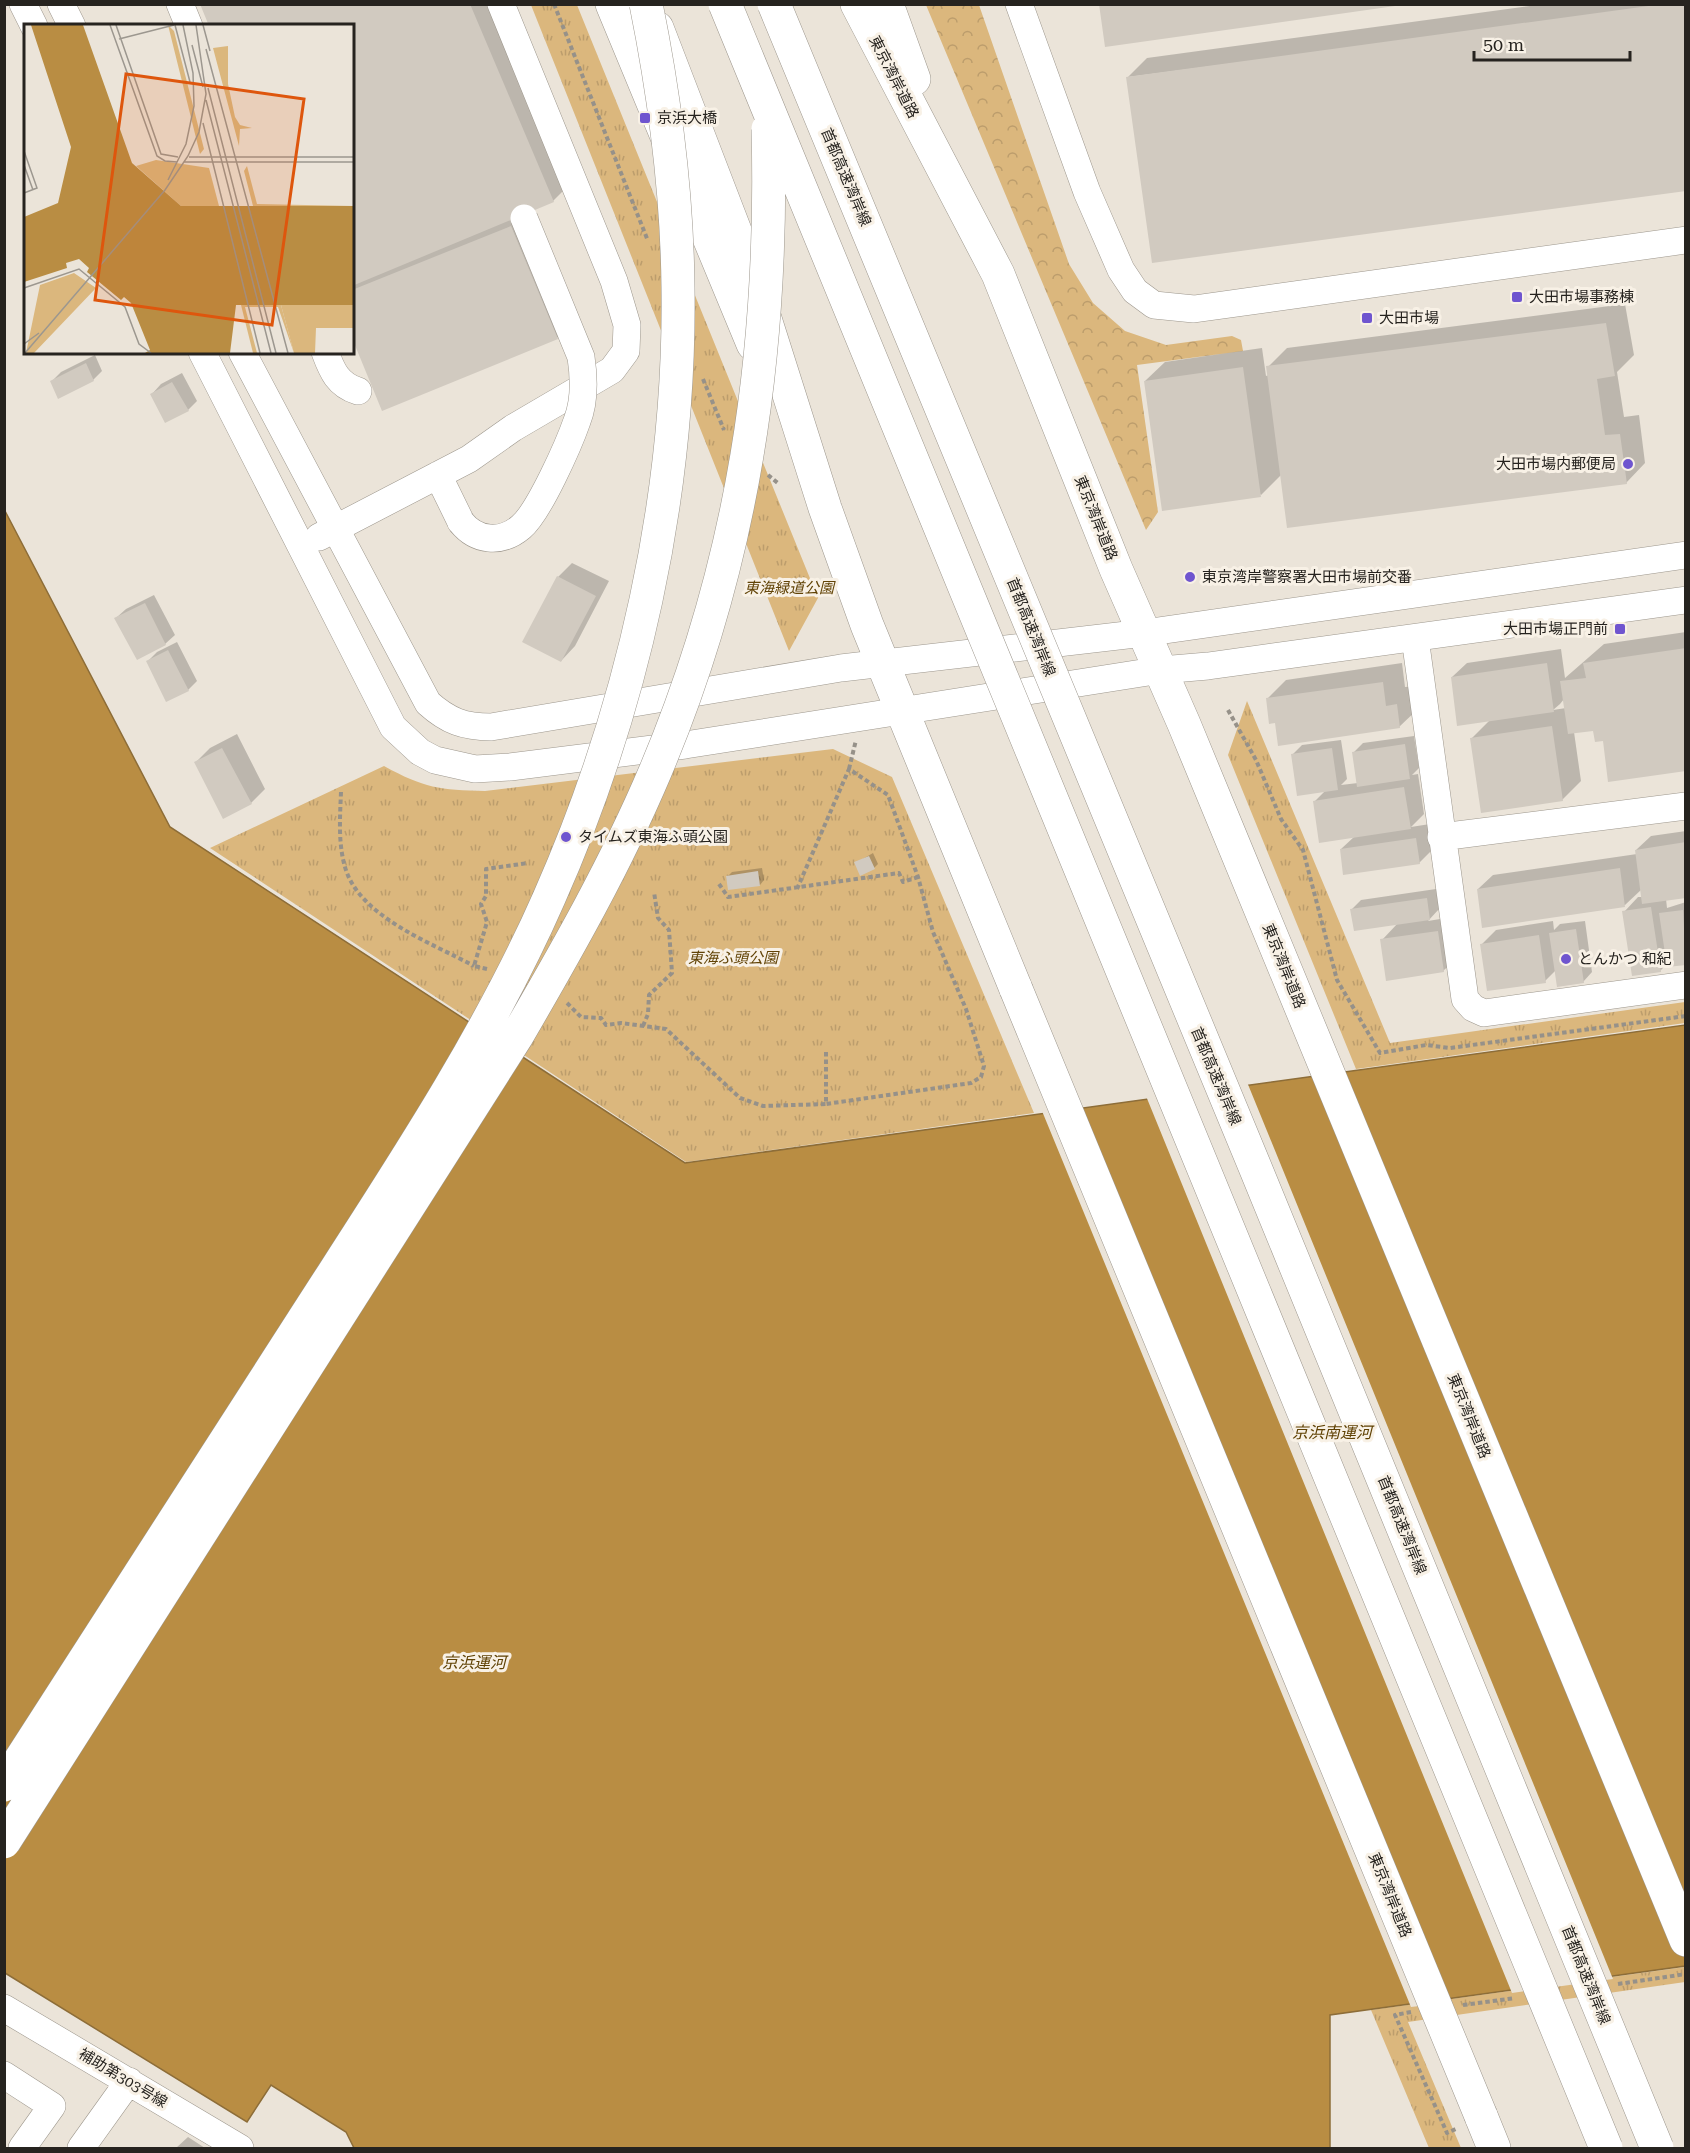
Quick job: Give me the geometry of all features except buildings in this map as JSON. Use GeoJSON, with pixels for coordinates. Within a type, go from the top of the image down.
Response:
{"type":"FeatureCollection","features":[{"type":"Feature","properties":{"kind":"highway","name":"東京湾岸道路"},"geometry":{"type":"LineString","coordinates":[[612,4],[711,246],[825,508]]}},
{"type":"Feature","properties":{"kind":"highway","name":"東京湾岸道路"},"geometry":{"type":"LineString","coordinates":[[647,4],[684,91],[747,262],[825,508],[881,663],[1016,988],[1473,2120],[1494,2148]]}},
{"type":"Feature","properties":{"kind":"highway"},"geometry":{"type":"LineString","coordinates":[[4,1785],[412,1147],[487,1020],[530,936],[549,898],[582,814],[632,653],[650,578],[672,437],[677,353],[676,215],[666,123],[647,4]]}},
{"type":"Feature","properties":{"kind":"highway"},"geometry":{"type":"LineString","coordinates":[[725,4],[1606,2148]]}},
{"type":"Feature","properties":{"kind":"highway"},"geometry":{"type":"LineString","coordinates":[[4,1842],[517,1036],[584,919],[655,772],[710,620],[750,449],[764,337],[770,218],[767,86],[757,4]]}},
{"type":"Feature","properties":{"kind":"highway","name":"首都高速湾岸線"},"geometry":{"type":"LineString","coordinates":[[774,4],[1255,1167],[1657,2148]]}},
{"type":"Feature","properties":{"kind":"highway","name":"東京湾岸道路"},"geometry":{"type":"LineString","coordinates":[[857,4],[998,274],[1144,633],[1272,936],[1686,1940]]}},
{"type":"Feature","properties":{"kind":"highway"},"geometry":{"type":"LineString","coordinates":[[887,4],[949,183]]}},
{"type":"Feature","properties":{"kind":"street"},"geometry":{"type":"LineString","coordinates":[[23,4],[33,24]]}},
{"type":"Feature","properties":{"kind":"street"},"geometry":{"type":"LineString","coordinates":[[61,4],[71,24]]}},
{"type":"Feature","properties":{"kind":"street"},"geometry":{"type":"LineString","coordinates":[[180,4],[188,24]]}},
{"type":"Feature","properties":{"kind":"street"},"geometry":{"type":"LineString","coordinates":[[299,547],[469,459],[513,428],[612,370],[626,351],[627,325],[614,281],[501,4]]}},
{"type":"Feature","properties":{"kind":"street"},"geometry":{"type":"LineString","coordinates":[[1018,4],[1088,192],[1121,270],[1135,291],[1154,305],[1194,309],[1686,240]]}},
{"type":"Feature","properties":{"kind":"street"},"geometry":{"type":"LineString","coordinates":[[438,475],[461,522],[470,533],[483,539],[501,537],[521,527],[538,504],[578,420],[584,378],[581,357],[524,218]]}},
{"type":"Feature","properties":{"kind":"street"},"geometry":{"type":"LineString","coordinates":[[203,354],[299,547],[393,727],[420,752],[475,769],[685,745],[1161,670],[1415,638],[1686,600]]}},
{"type":"Feature","properties":{"kind":"street"},"geometry":{"type":"LineString","coordinates":[[243,354],[334,530],[428,703],[457,723],[491,727],[881,663],[1144,633],[1686,555]]}},
{"type":"Feature","properties":{"kind":"street"},"geometry":{"type":"LineString","coordinates":[[326,354],[336,377],[346,388],[358,391]]}},
{"type":"Feature","properties":{"kind":"street"},"geometry":{"type":"LineString","coordinates":[[1415,638],[1465,999],[1473,1008],[1484,1013],[1686,985]]}},
{"type":"Feature","properties":{"kind":"street"},"geometry":{"type":"LineString","coordinates":[[1442,837],[1686,806]]}},
{"type":"Feature","properties":{"kind":"street","name":"補助第303号線"},"geometry":{"type":"LineString","coordinates":[[4,2008],[240,2148]]}},
{"type":"Feature","properties":{"kind":"street"},"geometry":{"type":"LineString","coordinates":[[4,2075],[52,2106],[22,2148]]}},
{"type":"Feature","properties":{"kind":"street"},"geometry":{"type":"LineString","coordinates":[[81,2148],[129,2081]]}},
{"type":"Feature","properties":{"kind":"path"},"geometry":{"type":"LineString","coordinates":[[1228,710],[1257,760],[1281,819],[1303,850],[1337,980],[1380,1053],[1426,1046],[1450,1048],[1686,1016]]}},
{"type":"Feature","properties":{"kind":"path"},"geometry":{"type":"LineString","coordinates":[[796,889],[849,769],[856,740]]}},
{"type":"Feature","properties":{"kind":"path"},"geometry":{"type":"LineString","coordinates":[[561,997],[581,1017],[601,1018],[606,1025],[621,1023],[666,1029],[740,1098],[763,1107],[826,1104],[971,1083],[981,1077],[984,1066],[966,1009],[933,932],[918,877],[888,795],[849,769]]}},
{"type":"Feature","properties":{"kind":"path"},"geometry":{"type":"LineString","coordinates":[[341,792],[339,826],[345,867],[360,897],[387,919],[474,966],[494,972]]}},
{"type":"Feature","properties":{"kind":"path"},"geometry":{"type":"LineString","coordinates":[[474,966],[487,922],[481,904],[486,896],[486,869],[528,863]]}},
{"type":"Feature","properties":{"kind":"path"},"geometry":{"type":"LineString","coordinates":[[719,884],[728,897],[899,873],[903,882],[918,877]]}},
{"type":"Feature","properties":{"kind":"path"},"geometry":{"type":"LineString","coordinates":[[643,1026],[648,1014],[649,995],[672,973],[669,930],[658,918],[654,892]]}},
{"type":"Feature","properties":{"kind":"path"},"geometry":{"type":"LineString","coordinates":[[826,1052],[826,1104]]}},
{"type":"Feature","properties":{"kind":"path"},"geometry":{"type":"LineString","coordinates":[[1616,1984],[1686,1974]]}},
{"type":"Feature","properties":{"kind":"path"},"geometry":{"type":"LineString","coordinates":[[1454,2006],[1523,1997]]}},
{"type":"Feature","properties":{"kind":"path"},"geometry":{"type":"LineString","coordinates":[[1419,2011],[1395,2014],[1447,2133],[1473,2120]]}},
{"type":"Feature","properties":{"kind":"green space","name":"東海緑道公園"},"geometry":{"type":"Polygon","coordinates":[[[531,5],[577,5],[818,598],[789,651],[531,5]]]}},
{"type":"Feature","properties":{"kind":"green space"},"geometry":{"type":"Polygon","coordinates":[[[926,5],[979,5],[1069,264],[1093,303],[1125,331],[1166,345],[1232,336],[1241,340],[1243,351],[1137,365],[1158,512],[1146,530],[926,5]]]}},
{"type":"Feature","properties":{"kind":"green space"},"geometry":{"type":"Polygon","coordinates":[[[1247,701],[1390,1043],[1685,1002],[1685,1023],[1356,1069],[1228,755],[1247,701]]]}},
{"type":"Feature","properties":{"kind":"green space","name":"東海ふ頭公園"},"geometry":{"type":"Polygon","coordinates":[[[833,749],[892,777],[1034,1113],[686,1162],[210,848],[384,766],[410,779],[433,786],[485,791],[833,749]]]}},
{"type":"Feature","properties":{"kind":"green space"},"geometry":{"type":"Polygon","coordinates":[[[1685,1967],[1685,1982],[1408,2022],[1461,2148],[1429,2148],[1371,2010],[1685,1967]]]}},
{"type":"Feature","properties":{"kind":"water","name":"京浜運河"},"geometry":{"type":"Polygon","coordinates":[[[4,509],[170,827],[685,1163],[1685,1025],[1685,1966],[1330,2015],[1330,2148],[354,2148],[346,2132],[271,2085],[247,2122],[5,1973],[4,509]]]}},
{"type":"Feature","properties":{"kind":"pier"},"geometry":{"type":"Polygon","coordinates":[[[1247,1082],[1613,1979],[1512,1993],[1146,1096],[1247,1082]]]}},
{"type":"Feature","properties":{"kind":"pier"},"geometry":{"type":"Polygon","coordinates":[[[1077,1106],[1445,2003],[1411,2007],[1042,1111],[1077,1106]]]}},
{"type":"Feature","properties":{"kind":"place","name":"京浜大橋"},"geometry":{"type":"Point","coordinates":[645,118]}},
{"type":"Feature","properties":{"kind":"place","name":"大田市場事務棟"},"geometry":{"type":"Point","coordinates":[1517,297]}},
{"type":"Feature","properties":{"kind":"place","name":"大田市場"},"geometry":{"type":"Point","coordinates":[1367,318]}},
{"type":"Feature","properties":{"kind":"place","name":"大田市場内郵便局"},"geometry":{"type":"Point","coordinates":[1628,464]}},
{"type":"Feature","properties":{"kind":"place","name":"東京湾岸警察署大田市場前交番"},"geometry":{"type":"Point","coordinates":[1190,577]}},
{"type":"Feature","properties":{"kind":"place","name":"大田市場正門前"},"geometry":{"type":"Point","coordinates":[1620,629]}},
{"type":"Feature","properties":{"kind":"place","name":"タイムズ東海ふ頭公園"},"geometry":{"type":"Point","coordinates":[566,837]}},
{"type":"Feature","properties":{"kind":"place","name":"とんかつ 和紀"},"geometry":{"type":"Point","coordinates":[1566,959]}},
{"type":"Feature","properties":{"kind":"water label","name":"京浜南運河"},"geometry":{"type":"Point","coordinates":[1332,1432]}}]}
